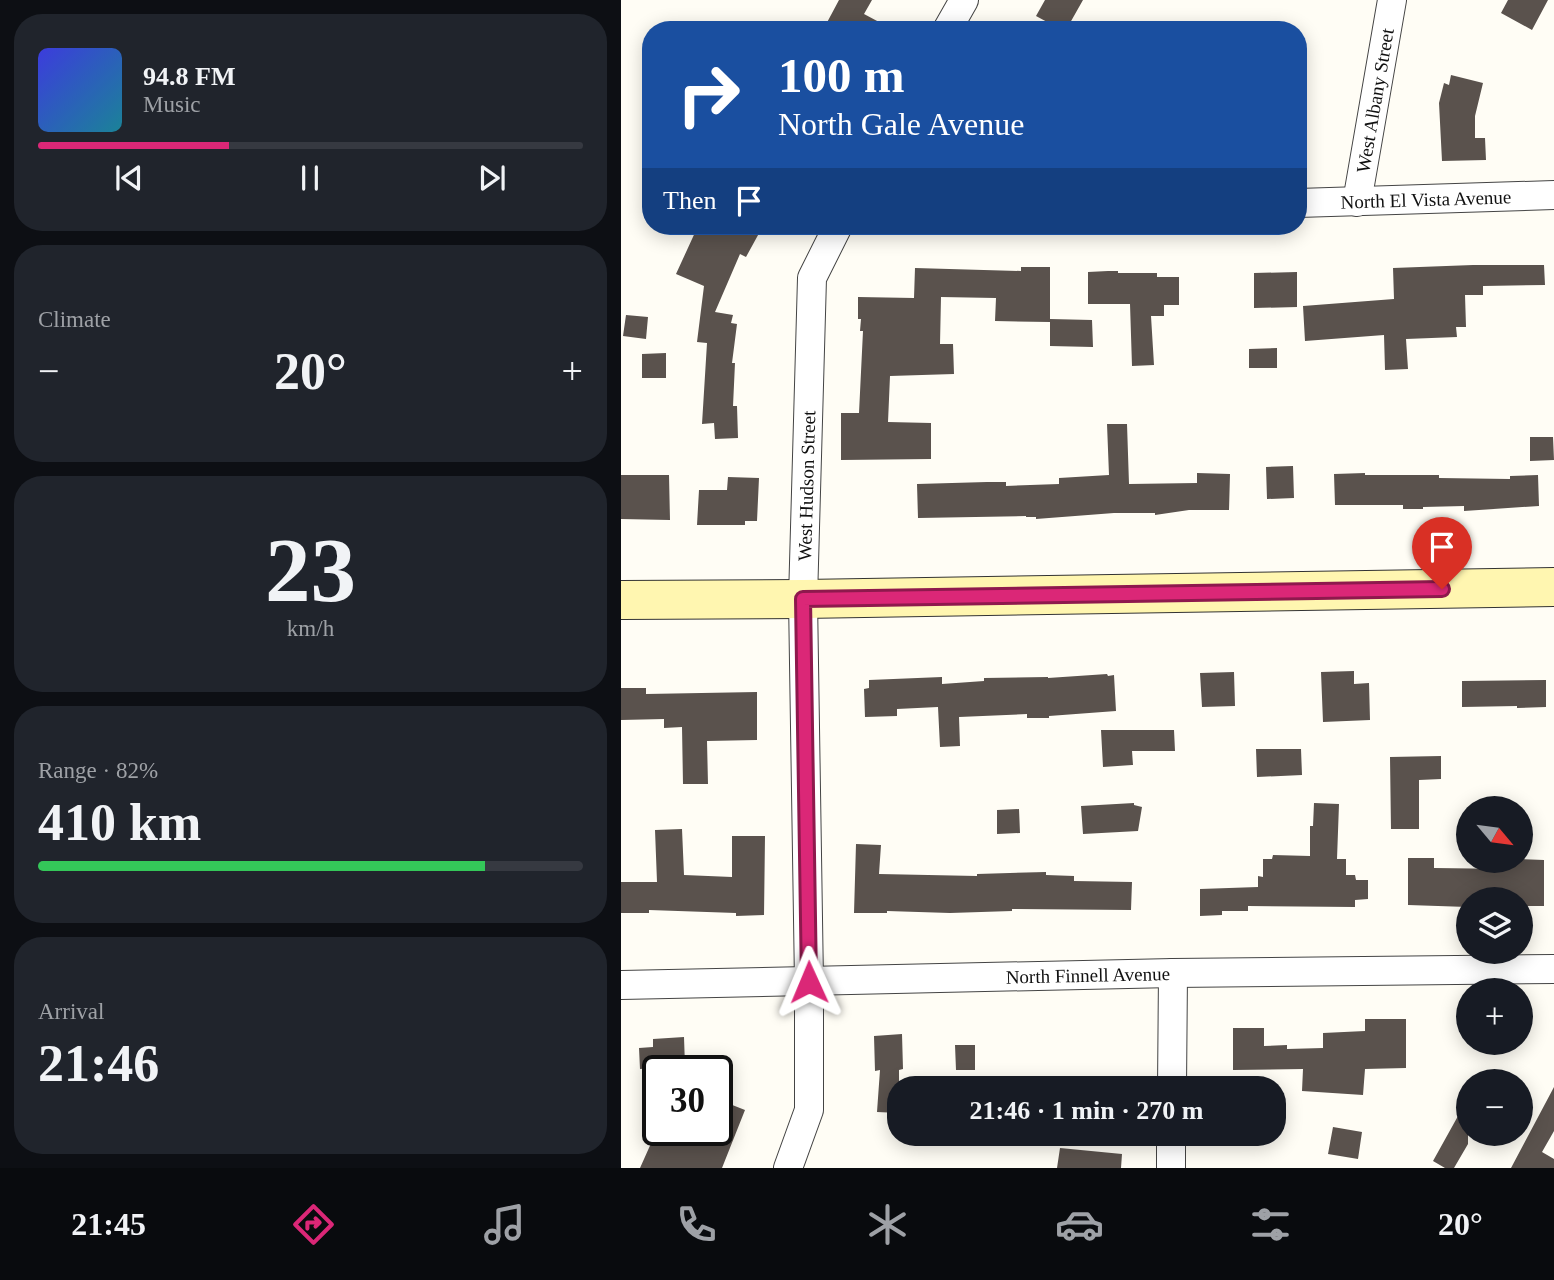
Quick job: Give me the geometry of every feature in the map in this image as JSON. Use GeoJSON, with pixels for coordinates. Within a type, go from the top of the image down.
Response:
{"type":"FeatureCollection","features":[{"type":"Feature","properties":{"kind":"street"},"geometry":{"type":"LineString","coordinates":[[952,21],[964,0]]}},
{"type":"Feature","properties":{"kind":"street","name":"West Albany Street"},"geometry":{"type":"LineString","coordinates":[[1357,202],[1392,0]]}},
{"type":"Feature","properties":{"kind":"street","name":"North El Vista Avenue"},"geometry":{"type":"LineString","coordinates":[[1307,202],[1554,195]]}},
{"type":"Feature","properties":{"kind":"street","name":"West Hudson Street"},"geometry":{"type":"LineString","coordinates":[[788,1168],[809,1110],[803,599],[812,278],[834,235]]}},
{"type":"Feature","properties":{"kind":"street"},"geometry":{"type":"LineString","coordinates":[[621,600],[1554,587]]}},
{"type":"Feature","properties":{"kind":"street","name":"North Finnell Avenue"},"geometry":{"type":"LineString","coordinates":[[621,985],[1173,973],[1554,969]]}},
{"type":"Feature","properties":{"kind":"street"},"geometry":{"type":"LineString","coordinates":[[1172,1076],[1173,973]]}},
{"type":"Feature","properties":{"kind":"street"},"geometry":{"type":"LineString","coordinates":[[1171,1168],[1172,1146]]}},
{"type":"Feature","properties":{"kind":"building"},"geometry":{"type":"Polygon","coordinates":[[[839,0],[872,0],[864,14],[877,21],[828,21],[839,0]]]}},
{"type":"Feature","properties":{"kind":"building"},"geometry":{"type":"Polygon","coordinates":[[[1045,0],[1083,0],[1071,21],[1045,21],[1036,16],[1045,0]]]}},
{"type":"Feature","properties":{"kind":"building"},"geometry":{"type":"Polygon","coordinates":[[[1508,0],[1548,0],[1532,30],[1501,13],[1508,0]]]}},
{"type":"Feature","properties":{"kind":"building"},"geometry":{"type":"Polygon","coordinates":[[[1451,75],[1483,83],[1475,116],[1475,138],[1485,138],[1486,160],[1442,161],[1439,103],[1444,83],[1449,85],[1451,75]]]}},
{"type":"Feature","properties":{"kind":"building"},"geometry":{"type":"Polygon","coordinates":[[[694,235],[758,235],[746,257],[740,254],[715,312],[733,315],[731,323],[737,324],[732,363],[735,363],[733,406],[737,406],[738,438],[715,439],[714,423],[702,424],[707,343],[697,342],[704,286],[676,274],[694,235]]]}},
{"type":"Feature","properties":{"kind":"building"},"geometry":{"type":"Polygon","coordinates":[[[1544,265],[1545,285],[1483,286],[1483,295],[1465,295],[1466,327],[1456,327],[1457,337],[1406,339],[1408,369],[1385,370],[1384,335],[1305,341],[1303,306],[1394,299],[1393,268],[1544,265]]]}},
{"type":"Feature","properties":{"kind":"building"},"geometry":{"type":"Polygon","coordinates":[[[1021,267],[1050,267],[1050,322],[995,321],[996,298],[941,297],[940,344],[953,344],[954,374],[890,376],[888,422],[931,423],[931,459],[841,460],[841,413],[859,413],[863,331],[860,331],[861,319],[858,319],[858,297],[914,298],[915,268],[1021,271],[1021,267]]]}},
{"type":"Feature","properties":{"kind":"building"},"geometry":{"type":"Polygon","coordinates":[[[1088,272],[1157,273],[1157,277],[1179,277],[1179,305],[1164,305],[1164,316],[1151,316],[1154,365],[1132,366],[1130,304],[1088,304],[1088,272]]]}},
{"type":"Feature","properties":{"kind":"building"},"geometry":{"type":"Polygon","coordinates":[[[1297,272],[1297,307],[1254,308],[1254,273],[1297,272]]]}},
{"type":"Feature","properties":{"kind":"building"},"geometry":{"type":"Polygon","coordinates":[[[626,315],[648,317],[646,339],[623,336],[626,315]]]}},
{"type":"Feature","properties":{"kind":"building"},"geometry":{"type":"Polygon","coordinates":[[[1050,319],[1092,320],[1093,347],[1050,346],[1050,319]]]}},
{"type":"Feature","properties":{"kind":"building"},"geometry":{"type":"Polygon","coordinates":[[[1277,348],[1277,368],[1249,368],[1249,349],[1277,348]]]}},
{"type":"Feature","properties":{"kind":"building"},"geometry":{"type":"Polygon","coordinates":[[[666,353],[666,378],[642,378],[642,354],[666,353]]]}},
{"type":"Feature","properties":{"kind":"building"},"geometry":{"type":"Polygon","coordinates":[[[1107,424],[1127,424],[1129,484],[1197,483],[1197,473],[1230,474],[1229,510],[1189,510],[1155,515],[1114,513],[1036,519],[1026,516],[918,518],[917,484],[1059,484],[1059,478],[1109,475],[1107,424]]]}},
{"type":"Feature","properties":{"kind":"building"},"geometry":{"type":"Polygon","coordinates":[[[1530,437],[1553,437],[1554,460],[1530,461],[1530,437]]]}},
{"type":"Feature","properties":{"kind":"building"},"geometry":{"type":"Polygon","coordinates":[[[1293,466],[1294,498],[1267,499],[1266,467],[1293,466]]]}},
{"type":"Feature","properties":{"kind":"building"},"geometry":{"type":"Polygon","coordinates":[[[1334,474],[1510,479],[1510,476],[1538,475],[1539,506],[1464,511],[1464,506],[1403,509],[1403,505],[1335,505],[1334,474]]]}},
{"type":"Feature","properties":{"kind":"building"},"geometry":{"type":"Polygon","coordinates":[[[621,475],[669,475],[670,520],[621,519],[621,475]]]}},
{"type":"Feature","properties":{"kind":"building"},"geometry":{"type":"Polygon","coordinates":[[[728,477],[759,478],[757,521],[745,521],[745,525],[697,525],[699,490],[727,490],[728,477]]]}},
{"type":"Feature","properties":{"kind":"building"},"geometry":{"type":"Polygon","coordinates":[[[1354,671],[1354,684],[1369,683],[1370,720],[1323,722],[1321,672],[1354,671]]]}},
{"type":"Feature","properties":{"kind":"building"},"geometry":{"type":"Polygon","coordinates":[[[1234,672],[1235,706],[1202,707],[1200,673],[1234,672]]]}},
{"type":"Feature","properties":{"kind":"building"},"geometry":{"type":"Polygon","coordinates":[[[1114,675],[1116,711],[1049,718],[1027,718],[1027,714],[959,717],[960,746],[940,747],[938,707],[897,709],[897,716],[865,717],[864,689],[869,688],[869,680],[942,677],[942,684],[984,681],[984,678],[1114,675]]]}},
{"type":"Feature","properties":{"kind":"building"},"geometry":{"type":"Polygon","coordinates":[[[1546,680],[1546,707],[1462,707],[1462,681],[1546,680]]]}},
{"type":"Feature","properties":{"kind":"building"},"geometry":{"type":"Polygon","coordinates":[[[621,688],[646,688],[646,694],[757,692],[757,740],[707,741],[708,784],[683,784],[682,727],[664,728],[664,719],[621,720],[621,688]]]}},
{"type":"Feature","properties":{"kind":"building"},"geometry":{"type":"Polygon","coordinates":[[[1101,730],[1174,730],[1175,751],[1132,751],[1133,765],[1103,767],[1101,730]]]}},
{"type":"Feature","properties":{"kind":"building"},"geometry":{"type":"Polygon","coordinates":[[[1256,749],[1301,749],[1302,775],[1257,777],[1256,749]]]}},
{"type":"Feature","properties":{"kind":"building"},"geometry":{"type":"Polygon","coordinates":[[[1441,756],[1441,779],[1419,780],[1419,829],[1391,829],[1390,757],[1441,756]]]}},
{"type":"Feature","properties":{"kind":"building"},"geometry":{"type":"Polygon","coordinates":[[[1134,803],[1142,807],[1138,831],[1083,834],[1081,806],[1134,803]]]}},
{"type":"Feature","properties":{"kind":"building"},"geometry":{"type":"Polygon","coordinates":[[[1314,803],[1339,804],[1337,859],[1346,859],[1346,875],[1355,875],[1356,880],[1368,880],[1368,899],[1355,900],[1355,907],[1248,906],[1248,911],[1222,911],[1222,915],[1200,916],[1200,889],[1258,887],[1258,876],[1263,877],[1263,859],[1272,859],[1273,855],[1310,856],[1310,826],[1313,826],[1314,803]]]}},
{"type":"Feature","properties":{"kind":"building"},"geometry":{"type":"Polygon","coordinates":[[[1019,809],[1020,833],[997,834],[997,810],[1019,809]]]}},
{"type":"Feature","properties":{"kind":"building"},"geometry":{"type":"Polygon","coordinates":[[[682,829],[684,875],[732,877],[732,836],[765,836],[764,915],[736,916],[736,913],[649,910],[649,913],[621,913],[621,882],[657,882],[655,830],[682,829]]]}},
{"type":"Feature","properties":{"kind":"building"},"geometry":{"type":"Polygon","coordinates":[[[856,844],[881,845],[879,874],[977,876],[1046,872],[1046,875],[1074,876],[1074,881],[1132,882],[1131,910],[1012,909],[950,913],[854,913],[856,844]]]}},
{"type":"Feature","properties":{"kind":"building"},"geometry":{"type":"Polygon","coordinates":[[[1408,858],[1434,858],[1434,868],[1456,868],[1456,873],[1533,873],[1533,860],[1544,860],[1544,906],[1533,906],[1533,887],[1456,887],[1456,907],[1408,905],[1408,858]]]}},
{"type":"Feature","properties":{"kind":"building"},"geometry":{"type":"Polygon","coordinates":[[[1365,1019],[1406,1019],[1406,1068],[1365,1069],[1363,1095],[1302,1091],[1303,1069],[1233,1070],[1233,1028],[1264,1028],[1264,1046],[1287,1045],[1287,1049],[1323,1048],[1323,1033],[1365,1031],[1365,1019]]]}},
{"type":"Feature","properties":{"kind":"building"},"geometry":{"type":"Polygon","coordinates":[[[902,1034],[903,1069],[899,1070],[899,1076],[887,1076],[887,1112],[877,1112],[880,1070],[875,1071],[874,1036],[902,1034]]]}},
{"type":"Feature","properties":{"kind":"building"},"geometry":{"type":"Polygon","coordinates":[[[684,1037],[685,1055],[642,1055],[640,1069],[639,1048],[653,1047],[653,1039],[684,1037]]]}},
{"type":"Feature","properties":{"kind":"building"},"geometry":{"type":"Polygon","coordinates":[[[955,1045],[975,1045],[975,1070],[956,1070],[955,1045]]]}},
{"type":"Feature","properties":{"kind":"building"},"geometry":{"type":"Polygon","coordinates":[[[1554,1087],[1554,1131],[1542,1152],[1554,1159],[1554,1168],[1511,1168],[1523,1146],[1533,1146],[1533,1127],[1554,1087]]]}},
{"type":"Feature","properties":{"kind":"building"},"geometry":{"type":"Polygon","coordinates":[[[733,1105],[745,1110],[733,1140],[733,1105]]]}},
{"type":"Feature","properties":{"kind":"building"},"geometry":{"type":"Polygon","coordinates":[[[1456,1120],[1456,1146],[1467,1146],[1454,1168],[1445,1168],[1433,1161],[1456,1120]]]}},
{"type":"Feature","properties":{"kind":"building"},"geometry":{"type":"Polygon","coordinates":[[[1333,1127],[1362,1132],[1358,1159],[1328,1154],[1333,1127]]]}},
{"type":"Feature","properties":{"kind":"building"},"geometry":{"type":"Polygon","coordinates":[[[650,1146],[731,1146],[722,1168],[640,1168],[650,1146]]]}},
{"type":"Feature","properties":{"kind":"building"},"geometry":{"type":"Polygon","coordinates":[[[1060,1148],[1122,1154],[1121,1168],[1057,1168],[1060,1148]]]}},
{"type":"Feature","properties":{"kind":"route"},"geometry":{"type":"LineString","coordinates":[[809,982],[803,599],[1442,589]]}}]}
